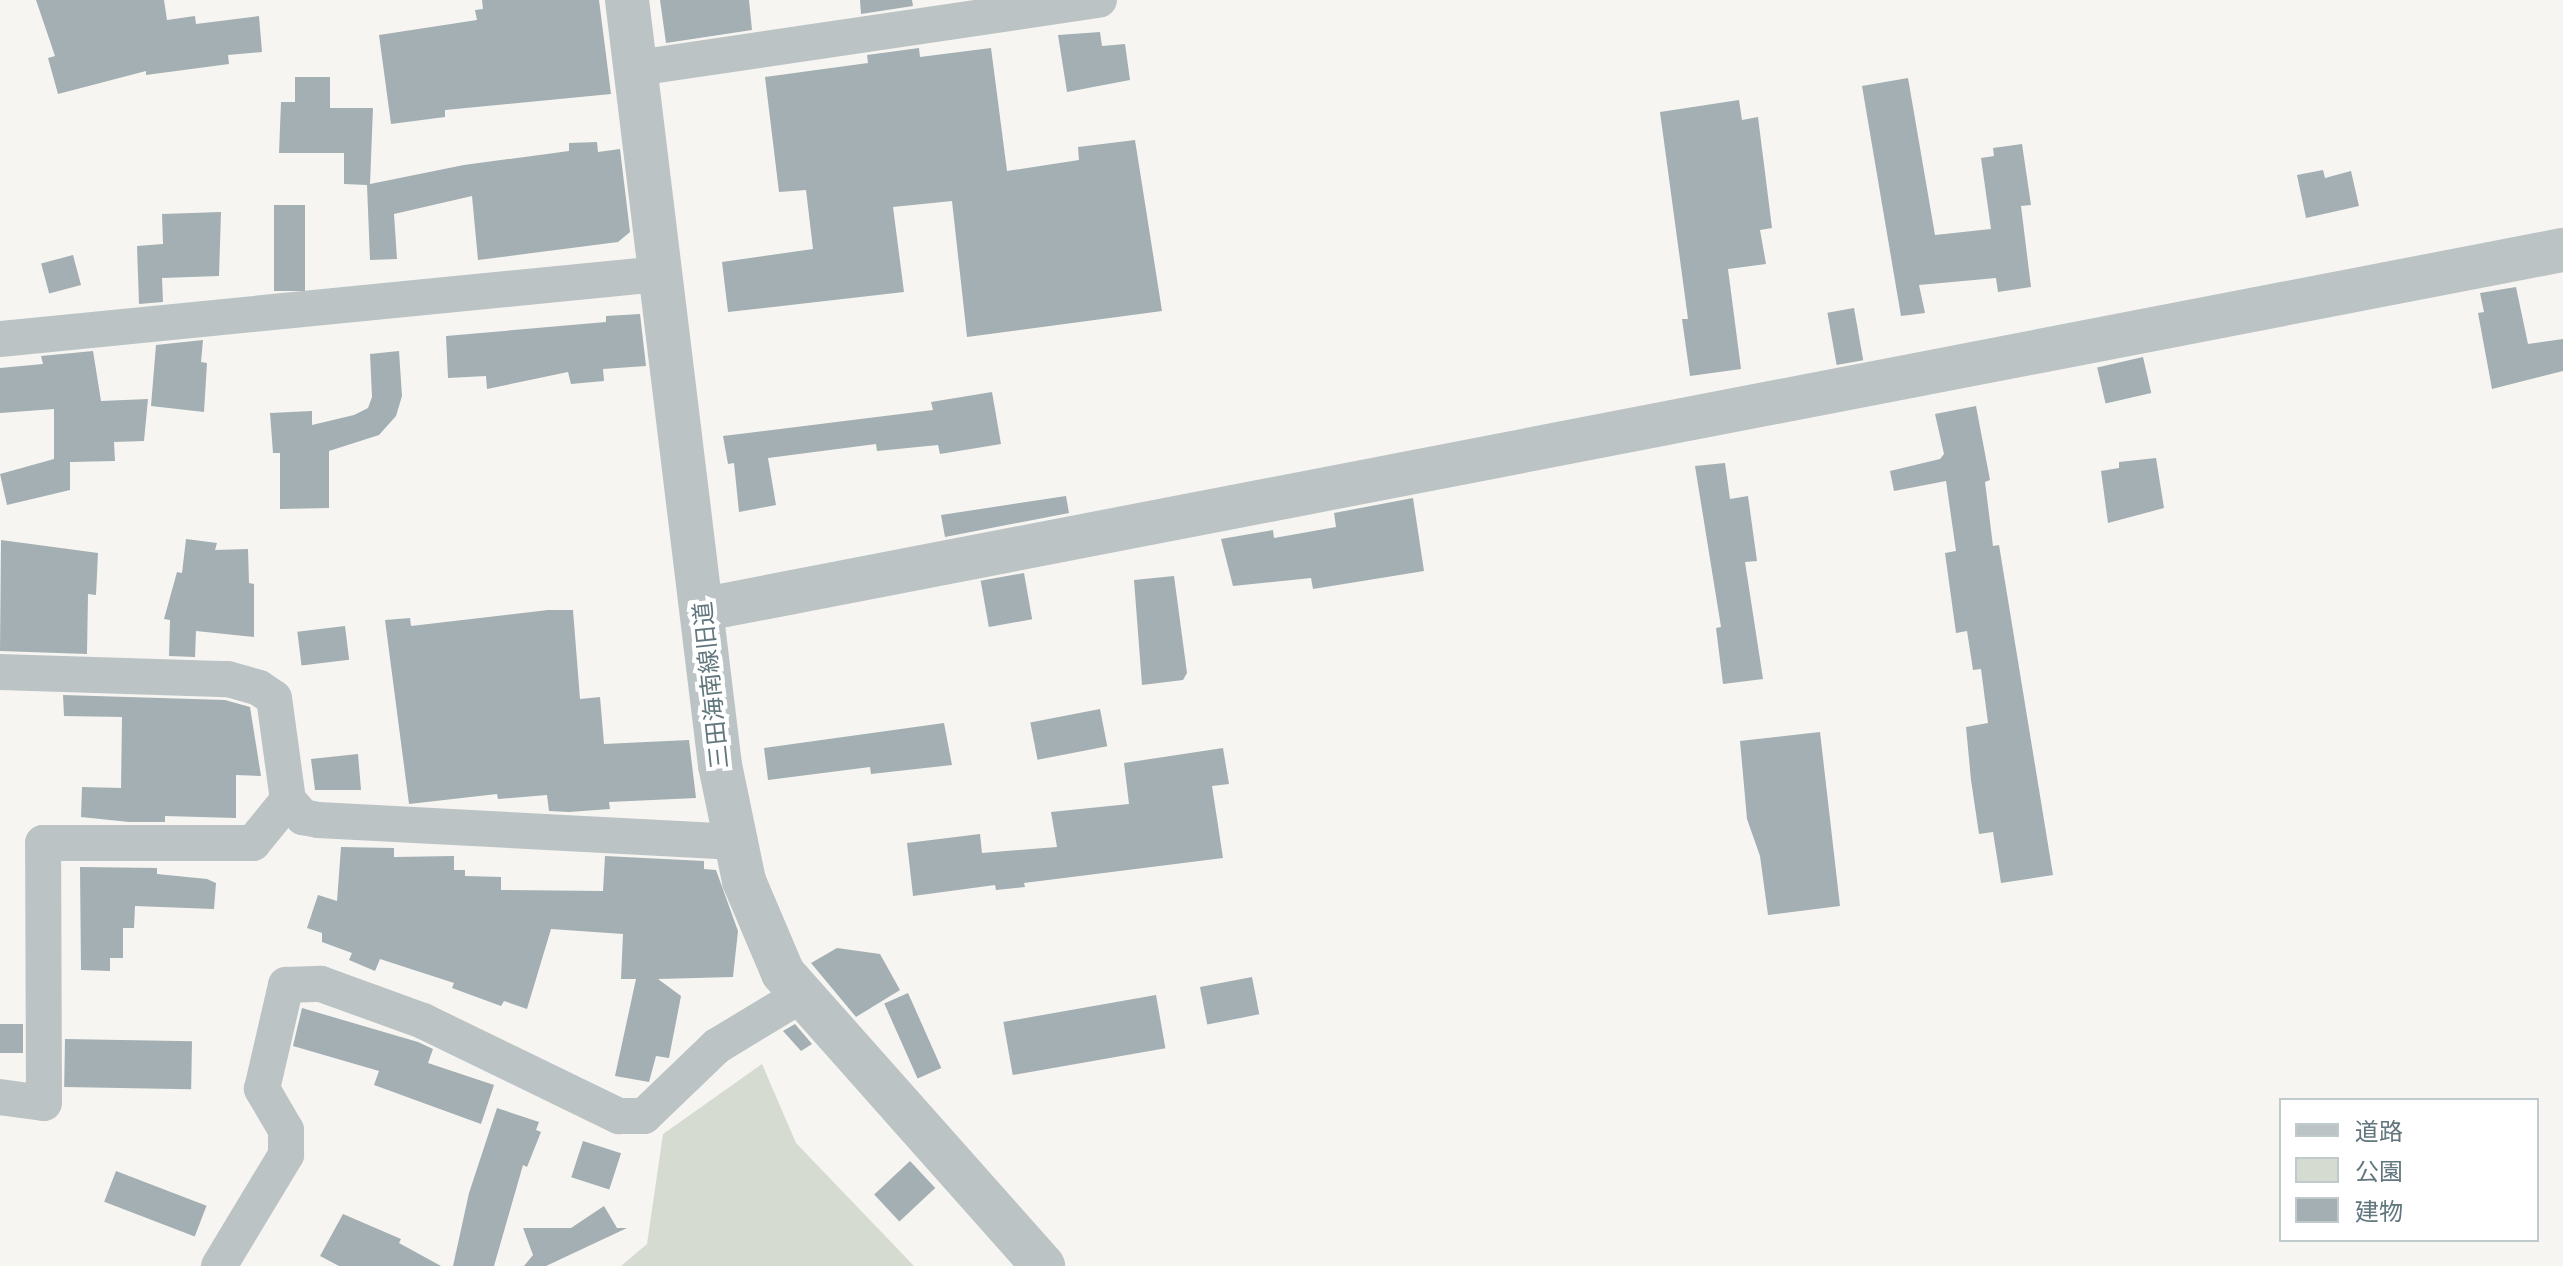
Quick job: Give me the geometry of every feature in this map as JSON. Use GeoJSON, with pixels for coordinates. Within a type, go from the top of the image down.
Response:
{"type":"FeatureCollection","features":[{"type":"Feature","properties":{"kind":"street","name":"三田海南線旧道"},"geometry":{"type":"LineString","coordinates":[[627,0],[658,274],[705,609],[720,765],[744,881],[783,973],[1043,1266]]}},
{"type":"Feature","properties":{"kind":"street"},"geometry":{"type":"LineString","coordinates":[[637,68],[1099,0]]}},
{"type":"Feature","properties":{"kind":"street"},"geometry":{"type":"LineString","coordinates":[[705,609],[2563,250]]}},
{"type":"Feature","properties":{"kind":"street"},"geometry":{"type":"LineString","coordinates":[[0,339],[658,274]]}},
{"type":"Feature","properties":{"kind":"street"},"geometry":{"type":"LineString","coordinates":[[0,672],[228,679],[259,688],[274,698],[288,800],[303,817],[736,842]]}},
{"type":"Feature","properties":{"kind":"street"},"geometry":{"type":"LineString","coordinates":[[0,1097],[44,1103],[43,843],[253,843],[288,800]]}},
{"type":"Feature","properties":{"kind":"street"},"geometry":{"type":"LineString","coordinates":[[219,1266],[286,1155],[286,1130],[262,1089],[286,985],[321,984],[423,1021],[619,1116],[644,1116],[717,1046],[803,994]]}},
{"type":"Feature","properties":{"kind":"green space"},"geometry":{"type":"Polygon","coordinates":[[[762,1064],[796,1143],[914,1266],[621,1266],[647,1244],[663,1134],[762,1064]]]}},
{"type":"Feature","properties":{"kind":"building"},"geometry":{"type":"Polygon","coordinates":[[[36,0],[164,0],[167,20],[195,16],[196,24],[259,16],[262,52],[228,55],[229,64],[146,75],[146,71],[58,94],[48,58],[55,56],[36,0]]]}},
{"type":"Feature","properties":{"kind":"building"},"geometry":{"type":"Polygon","coordinates":[[[482,0],[599,0],[611,94],[445,110],[445,117],[391,124],[379,35],[477,20],[475,10],[483,9],[482,0]]]}},
{"type":"Feature","properties":{"kind":"building"},"geometry":{"type":"Polygon","coordinates":[[[660,0],[749,0],[752,30],[666,43],[660,0]]]}},
{"type":"Feature","properties":{"kind":"building"},"geometry":{"type":"Polygon","coordinates":[[[860,0],[912,0],[913,6],[861,14],[860,0]]]}},
{"type":"Feature","properties":{"kind":"building"},"geometry":{"type":"Polygon","coordinates":[[[1100,32],[1102,46],[1125,44],[1130,80],[1067,92],[1058,35],[1100,32]]]}},
{"type":"Feature","properties":{"kind":"building"},"geometry":{"type":"Polygon","coordinates":[[[919,48],[920,57],[991,48],[1007,171],[1079,160],[1078,147],[1135,140],[1162,311],[967,337],[952,201],[893,207],[904,292],[728,312],[722,262],[813,249],[806,190],[779,192],[765,77],[868,63],[867,55],[919,48]]]}},
{"type":"Feature","properties":{"kind":"building"},"geometry":{"type":"Polygon","coordinates":[[[295,77],[330,77],[330,108],[373,108],[370,184],[464,165],[569,151],[569,143],[597,142],[598,152],[620,149],[630,232],[618,242],[478,260],[472,196],[394,214],[397,259],[370,260],[367,185],[344,184],[344,153],[279,153],[281,102],[295,102],[295,77]]]}},
{"type":"Feature","properties":{"kind":"building"},"geometry":{"type":"Polygon","coordinates":[[[1908,78],[1935,235],[1991,229],[1981,158],[1994,156],[1993,148],[2022,144],[2031,205],[2021,206],[2031,287],[1998,292],[1996,278],[1919,285],[1925,313],[1901,316],[1862,86],[1908,78]]]}},
{"type":"Feature","properties":{"kind":"building"},"geometry":{"type":"Polygon","coordinates":[[[1739,100],[1742,120],[1758,117],[1772,228],[1760,230],[1766,264],[1728,269],[1741,369],[1690,376],[1682,319],[1688,319],[1660,112],[1739,100]]]}},
{"type":"Feature","properties":{"kind":"building"},"geometry":{"type":"Polygon","coordinates":[[[2323,170],[2325,178],[2351,171],[2359,206],[2306,218],[2297,175],[2323,170]]]}},
{"type":"Feature","properties":{"kind":"building"},"geometry":{"type":"Polygon","coordinates":[[[274,205],[305,205],[305,291],[274,291],[274,205]]]}},
{"type":"Feature","properties":{"kind":"building"},"geometry":{"type":"Polygon","coordinates":[[[221,212],[219,276],[162,278],[163,302],[139,304],[137,246],[163,244],[162,214],[221,212]]]}},
{"type":"Feature","properties":{"kind":"building"},"geometry":{"type":"Polygon","coordinates":[[[73,255],[81,285],[49,293],[41,264],[73,255]]]}},
{"type":"Feature","properties":{"kind":"building"},"geometry":{"type":"Polygon","coordinates":[[[2516,287],[2528,344],[2563,339],[2563,371],[2492,389],[2478,313],[2484,312],[2480,293],[2516,287]]]}},
{"type":"Feature","properties":{"kind":"building"},"geometry":{"type":"Polygon","coordinates":[[[1854,308],[1863,360],[1837,365],[1827,313],[1854,308]]]}},
{"type":"Feature","properties":{"kind":"building"},"geometry":{"type":"Polygon","coordinates":[[[640,314],[646,366],[603,369],[604,381],[571,384],[568,372],[487,389],[486,376],[448,378],[446,336],[606,322],[606,316],[640,314]]]}},
{"type":"Feature","properties":{"kind":"building"},"geometry":{"type":"Polygon","coordinates":[[[203,340],[201,362],[207,363],[204,412],[151,406],[156,345],[203,340]]]}},
{"type":"Feature","properties":{"kind":"building"},"geometry":{"type":"Polygon","coordinates":[[[93,351],[101,401],[148,399],[144,441],[114,442],[115,461],[70,462],[70,490],[7,505],[0,474],[54,459],[54,409],[0,413],[0,368],[43,364],[41,356],[93,351]]]}},
{"type":"Feature","properties":{"kind":"building"},"geometry":{"type":"Polygon","coordinates":[[[399,351],[402,396],[396,416],[379,435],[329,451],[329,508],[280,509],[280,453],[273,453],[270,413],[312,411],[312,425],[354,415],[368,408],[372,397],[370,354],[399,351]]]}},
{"type":"Feature","properties":{"kind":"building"},"geometry":{"type":"Polygon","coordinates":[[[2143,357],[2151,393],[2106,404],[2097,368],[2143,357]]]}},
{"type":"Feature","properties":{"kind":"building"},"geometry":{"type":"Polygon","coordinates":[[[992,392],[1001,444],[940,454],[938,445],[877,451],[876,444],[768,458],[776,505],[739,512],[734,463],[728,464],[723,436],[933,410],[931,402],[992,392]]]}},
{"type":"Feature","properties":{"kind":"building"},"geometry":{"type":"Polygon","coordinates":[[[1976,406],[1990,480],[1985,482],[1993,546],[1999,545],[2053,875],[2001,883],[1993,832],[1979,834],[1971,780],[1966,727],[1988,723],[1981,669],[1973,670],[1967,631],[1956,633],[1945,553],[1956,551],[1946,481],[1894,491],[1890,471],[1940,459],[1944,454],[1935,414],[1976,406]]]}},
{"type":"Feature","properties":{"kind":"building"},"geometry":{"type":"Polygon","coordinates":[[[2156,458],[2164,508],[2108,523],[2101,471],[2119,468],[2119,462],[2156,458]]]}},
{"type":"Feature","properties":{"kind":"building"},"geometry":{"type":"Polygon","coordinates":[[[1725,463],[1730,499],[1748,496],[1757,561],[1745,562],[1763,679],[1723,684],[1716,628],[1721,627],[1695,466],[1725,463]]]}},
{"type":"Feature","properties":{"kind":"building"},"geometry":{"type":"Polygon","coordinates":[[[1066,496],[1069,513],[945,537],[941,515],[1066,496]]]}},
{"type":"Feature","properties":{"kind":"building"},"geometry":{"type":"Polygon","coordinates":[[[1413,498],[1424,571],[1313,589],[1311,578],[1233,586],[1221,539],[1273,530],[1274,538],[1336,527],[1334,513],[1413,498]]]}},
{"type":"Feature","properties":{"kind":"building"},"geometry":{"type":"Polygon","coordinates":[[[186,539],[217,543],[215,550],[248,549],[249,583],[254,584],[254,637],[196,631],[195,657],[169,656],[170,620],[164,619],[177,572],[182,573],[186,539]]]}},
{"type":"Feature","properties":{"kind":"building"},"geometry":{"type":"Polygon","coordinates":[[[1,540],[98,553],[96,595],[88,594],[87,654],[0,651],[1,540]]]}},
{"type":"Feature","properties":{"kind":"building"},"geometry":{"type":"Polygon","coordinates":[[[1024,573],[1032,619],[989,627],[981,581],[1024,573]]]}},
{"type":"Feature","properties":{"kind":"building"},"geometry":{"type":"Polygon","coordinates":[[[1174,576],[1187,673],[1183,680],[1142,685],[1134,580],[1174,576]]]}},
{"type":"Feature","properties":{"kind":"building"},"geometry":{"type":"Polygon","coordinates":[[[548,610],[573,610],[580,699],[600,697],[604,744],[689,740],[696,798],[609,802],[610,809],[569,812],[549,811],[547,795],[498,799],[497,794],[409,804],[385,620],[410,618],[411,626],[548,610]]]}},
{"type":"Feature","properties":{"kind":"building"},"geometry":{"type":"Polygon","coordinates":[[[345,626],[349,660],[302,666],[297,632],[345,626]]]}},
{"type":"Feature","properties":{"kind":"building"},"geometry":{"type":"Polygon","coordinates":[[[63,695],[225,700],[250,707],[261,776],[236,775],[236,818],[165,816],[165,822],[129,822],[81,817],[82,787],[121,788],[122,717],[64,716],[63,695]]]}},
{"type":"Feature","properties":{"kind":"building"},"geometry":{"type":"Polygon","coordinates":[[[1100,709],[1107,746],[1038,760],[1030,723],[1100,709]]]}},
{"type":"Feature","properties":{"kind":"building"},"geometry":{"type":"Polygon","coordinates":[[[944,723],[952,765],[871,774],[870,767],[768,780],[764,748],[944,723]]]}},
{"type":"Feature","properties":{"kind":"building"},"geometry":{"type":"Polygon","coordinates":[[[1820,732],[1840,906],[1768,915],[1760,856],[1747,819],[1740,741],[1820,732]]]}},
{"type":"Feature","properties":{"kind":"building"},"geometry":{"type":"Polygon","coordinates":[[[1223,748],[1229,784],[1212,786],[1223,858],[1024,883],[1025,887],[996,890],[995,885],[913,896],[907,843],[980,834],[982,853],[1057,847],[1051,812],[1129,804],[1124,763],[1223,748]]]}},
{"type":"Feature","properties":{"kind":"building"},"geometry":{"type":"Polygon","coordinates":[[[358,754],[361,790],[315,790],[311,759],[358,754]]]}},
{"type":"Feature","properties":{"kind":"building"},"geometry":{"type":"Polygon","coordinates":[[[341,847],[394,848],[394,857],[454,856],[454,870],[465,870],[465,876],[501,877],[501,890],[603,891],[605,856],[704,861],[704,869],[716,870],[738,931],[733,977],[658,979],[681,996],[669,1058],[656,1056],[649,1082],[615,1076],[636,979],[621,979],[623,934],[551,929],[527,1009],[504,1001],[501,1006],[452,988],[454,983],[380,959],[375,971],[349,960],[352,953],[322,942],[322,933],[307,928],[318,895],[337,901],[341,847]]]}},
{"type":"Feature","properties":{"kind":"building"},"geometry":{"type":"Polygon","coordinates":[[[80,867],[157,868],[157,874],[207,879],[216,883],[214,909],[135,906],[134,928],[123,928],[123,958],[110,958],[110,971],[81,970],[80,867]]]}},
{"type":"Feature","properties":{"kind":"building"},"geometry":{"type":"Polygon","coordinates":[[[837,948],[880,954],[900,990],[856,1017],[811,963],[837,948]]]}},
{"type":"Feature","properties":{"kind":"building"},"geometry":{"type":"Polygon","coordinates":[[[1252,977],[1259,1014],[1207,1024],[1200,987],[1252,977]]]}},
{"type":"Feature","properties":{"kind":"building"},"geometry":{"type":"Polygon","coordinates":[[[908,993],[941,1068],[918,1078],[884,1004],[908,993]]]}},
{"type":"Feature","properties":{"kind":"building"},"geometry":{"type":"Polygon","coordinates":[[[1156,995],[1165,1048],[1013,1075],[1003,1022],[1156,995]]]}},
{"type":"Feature","properties":{"kind":"building"},"geometry":{"type":"Polygon","coordinates":[[[302,1008],[418,1042],[433,1049],[428,1063],[494,1085],[481,1124],[374,1085],[379,1071],[293,1046],[302,1008]]]}},
{"type":"Feature","properties":{"kind":"building"},"geometry":{"type":"Polygon","coordinates":[[[0,1024],[23,1024],[23,1053],[0,1053],[0,1024]]]}},
{"type":"Feature","properties":{"kind":"building"},"geometry":{"type":"Polygon","coordinates":[[[795,1024],[812,1044],[801,1051],[783,1031],[795,1024]]]}},
{"type":"Feature","properties":{"kind":"building"},"geometry":{"type":"Polygon","coordinates":[[[65,1039],[192,1041],[191,1089],[64,1087],[65,1039]]]}},
{"type":"Feature","properties":{"kind":"building"},"geometry":{"type":"Polygon","coordinates":[[[497,1108],[539,1122],[536,1130],[541,1132],[527,1167],[523,1165],[494,1266],[453,1266],[469,1193],[497,1108]]]}},
{"type":"Feature","properties":{"kind":"building"},"geometry":{"type":"Polygon","coordinates":[[[583,1141],[621,1153],[609,1190],[571,1177],[583,1141]]]}},
{"type":"Feature","properties":{"kind":"building"},"geometry":{"type":"Polygon","coordinates":[[[910,1161],[935,1188],[899,1221],[874,1194],[910,1161]]]}},
{"type":"Feature","properties":{"kind":"building"},"geometry":{"type":"Polygon","coordinates":[[[116,1171],[207,1206],[195,1237],[104,1202],[116,1171]]]}},
{"type":"Feature","properties":{"kind":"building"},"geometry":{"type":"Polygon","coordinates":[[[604,1206],[617,1228],[627,1228],[546,1266],[524,1266],[533,1255],[523,1228],[571,1228],[604,1206]]]}},
{"type":"Feature","properties":{"kind":"building"},"geometry":{"type":"Polygon","coordinates":[[[343,1214],[401,1239],[399,1243],[441,1266],[339,1266],[320,1256],[343,1214]]]}}]}
